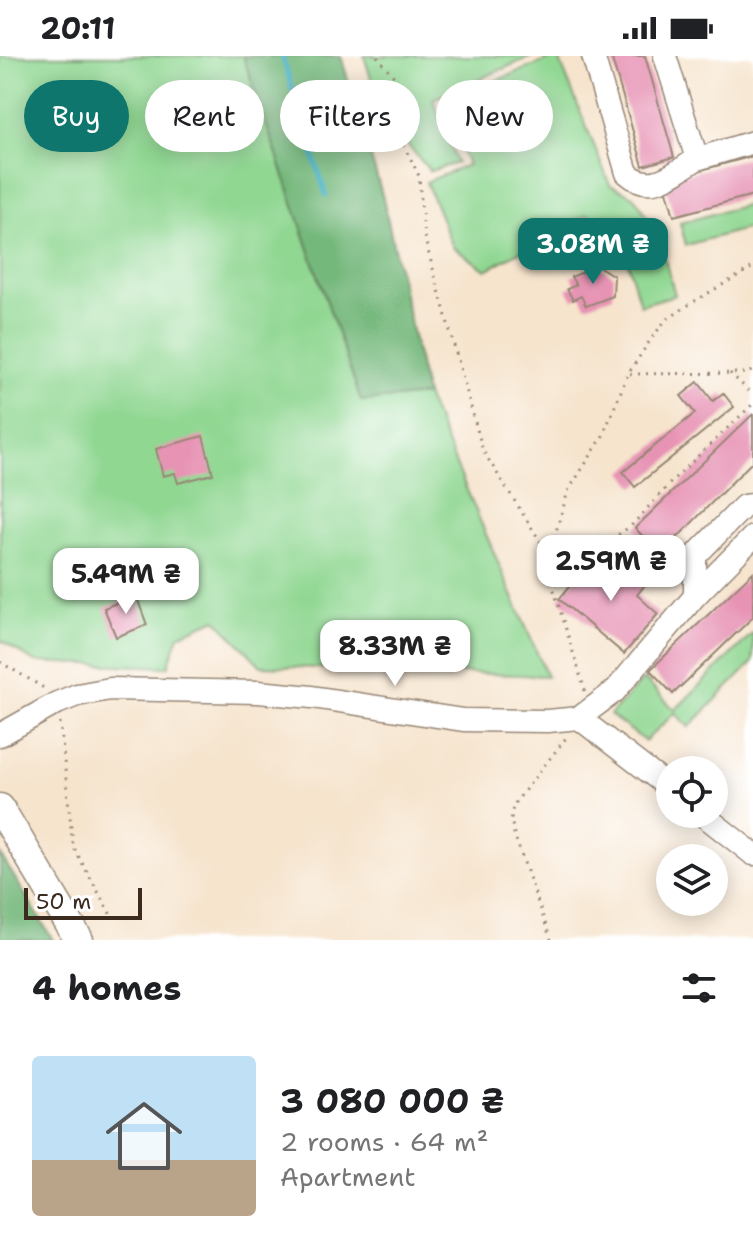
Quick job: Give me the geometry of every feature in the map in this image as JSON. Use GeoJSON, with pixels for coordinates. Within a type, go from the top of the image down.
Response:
{"type":"FeatureCollection","features":[{"type":"Feature","properties":{"kind":"main road"},"geometry":{"type":"LineString","coordinates":[[0,808],[79,940]]}},
{"type":"Feature","properties":{"kind":"street"},"geometry":{"type":"LineString","coordinates":[[593,56],[627,173],[637,182],[649,184],[697,159],[753,142]]}},
{"type":"Feature","properties":{"kind":"street"},"geometry":{"type":"LineString","coordinates":[[665,56],[697,159]]}},
{"type":"Feature","properties":{"kind":"street"},"geometry":{"type":"LineString","coordinates":[[695,596],[695,556],[744,506],[753,505]]}},
{"type":"Feature","properties":{"kind":"street"},"geometry":{"type":"LineString","coordinates":[[0,735],[57,703],[77,695],[110,689],[213,690],[312,697],[463,720],[524,722],[584,715],[605,700],[641,663],[695,596],[753,537]]}},
{"type":"Feature","properties":{"kind":"street"},"geometry":{"type":"LineString","coordinates":[[584,715],[656,776]]}},
{"type":"Feature","properties":{"kind":"street"},"geometry":{"type":"LineString","coordinates":[[720,828],[753,854]]}},
{"type":"Feature","properties":{"kind":"path"},"geometry":{"type":"LineString","coordinates":[[377,56],[396,79],[404,145],[419,176],[424,236],[483,451],[549,555]]}},
{"type":"Feature","properties":{"kind":"path"},"geometry":{"type":"LineString","coordinates":[[551,940],[517,843],[511,815],[514,804],[584,715],[552,584],[549,555],[568,491],[602,438],[628,374],[665,321],[753,267]]}},
{"type":"Feature","properties":{"kind":"path"},"geometry":{"type":"LineString","coordinates":[[628,374],[748,373],[753,370]]}},
{"type":"Feature","properties":{"kind":"path"},"geometry":{"type":"LineString","coordinates":[[730,373],[753,395]]}},
{"type":"Feature","properties":{"kind":"path"},"geometry":{"type":"LineString","coordinates":[[552,584],[580,560],[631,526],[675,478],[753,404]]}},
{"type":"Feature","properties":{"kind":"path"},"geometry":{"type":"LineString","coordinates":[[0,662],[39,684],[51,693],[57,703],[70,837],[113,919]]}},
{"type":"Feature","properties":{"kind":"green space"},"geometry":{"type":"Polygon","coordinates":[[[0,56],[243,56],[251,80],[145,80],[145,152],[264,152],[264,117],[361,401],[426,395],[547,676],[261,666],[216,619],[179,635],[168,667],[35,662],[0,640],[0,56]]]}},
{"type":"Feature","properties":{"kind":"green space"},"geometry":{"type":"Polygon","coordinates":[[[243,56],[341,56],[348,80],[280,80],[280,152],[369,152],[383,198],[426,395],[361,401],[264,117],[264,80],[251,80],[243,56]]]}},
{"type":"Feature","properties":{"kind":"green space"},"geometry":{"type":"Polygon","coordinates":[[[364,56],[533,56],[477,80],[436,80],[436,98],[433,99],[436,107],[436,152],[453,152],[457,163],[430,171],[414,152],[420,152],[420,80],[372,80],[364,56]]]}},
{"type":"Feature","properties":{"kind":"green space"},"geometry":{"type":"Polygon","coordinates":[[[558,56],[610,185],[634,196],[658,235],[675,295],[640,305],[625,252],[604,241],[588,214],[486,270],[453,247],[426,182],[468,165],[463,152],[553,152],[553,80],[497,80],[558,56]]]}},
{"type":"Feature","properties":{"kind":"green space"},"geometry":{"type":"Polygon","coordinates":[[[753,203],[753,227],[686,245],[680,223],[753,203]]]}},
{"type":"Feature","properties":{"kind":"green space"},"geometry":{"type":"Polygon","coordinates":[[[753,633],[753,662],[689,727],[675,713],[645,741],[610,715],[644,679],[675,710],[753,633]]]}},
{"type":"Feature","properties":{"kind":"green space"},"geometry":{"type":"Polygon","coordinates":[[[0,854],[53,940],[0,940],[0,854]]]}},
{"type":"Feature","properties":{"kind":"building"},"geometry":{"type":"Polygon","coordinates":[[[611,56],[645,56],[674,157],[643,166],[611,56]]]}},
{"type":"Feature","properties":{"kind":"building"},"geometry":{"type":"Polygon","coordinates":[[[753,156],[753,195],[674,216],[664,180],[753,156]]]}},
{"type":"Feature","properties":{"kind":"building"},"geometry":{"type":"Polygon","coordinates":[[[598,266],[614,276],[613,296],[586,306],[581,296],[573,300],[567,289],[576,285],[571,277],[598,266]]]}},
{"type":"Feature","properties":{"kind":"building"},"geometry":{"type":"Polygon","coordinates":[[[698,382],[713,401],[723,393],[734,407],[635,487],[623,472],[695,413],[681,396],[698,382]]]}},
{"type":"Feature","properties":{"kind":"building"},"geometry":{"type":"Polygon","coordinates":[[[753,414],[753,461],[660,555],[635,528],[753,414]]]}},
{"type":"Feature","properties":{"kind":"building"},"geometry":{"type":"Polygon","coordinates":[[[203,436],[213,474],[178,483],[175,473],[163,476],[156,449],[203,436]]]}},
{"type":"Feature","properties":{"kind":"building"},"geometry":{"type":"Polygon","coordinates":[[[592,559],[609,574],[622,559],[648,581],[637,595],[658,614],[624,654],[559,599],[592,559]]]}},
{"type":"Feature","properties":{"kind":"building"},"geometry":{"type":"Polygon","coordinates":[[[753,572],[753,617],[673,694],[650,670],[753,572]]]}},
{"type":"Feature","properties":{"kind":"building"},"geometry":{"type":"Polygon","coordinates":[[[136,595],[147,625],[116,637],[104,608],[136,595]]]}},
{"type":"Feature","properties":{"kind":"waterway"},"geometry":{"type":"LineString","coordinates":[[282,56],[326,195]]}}]}
